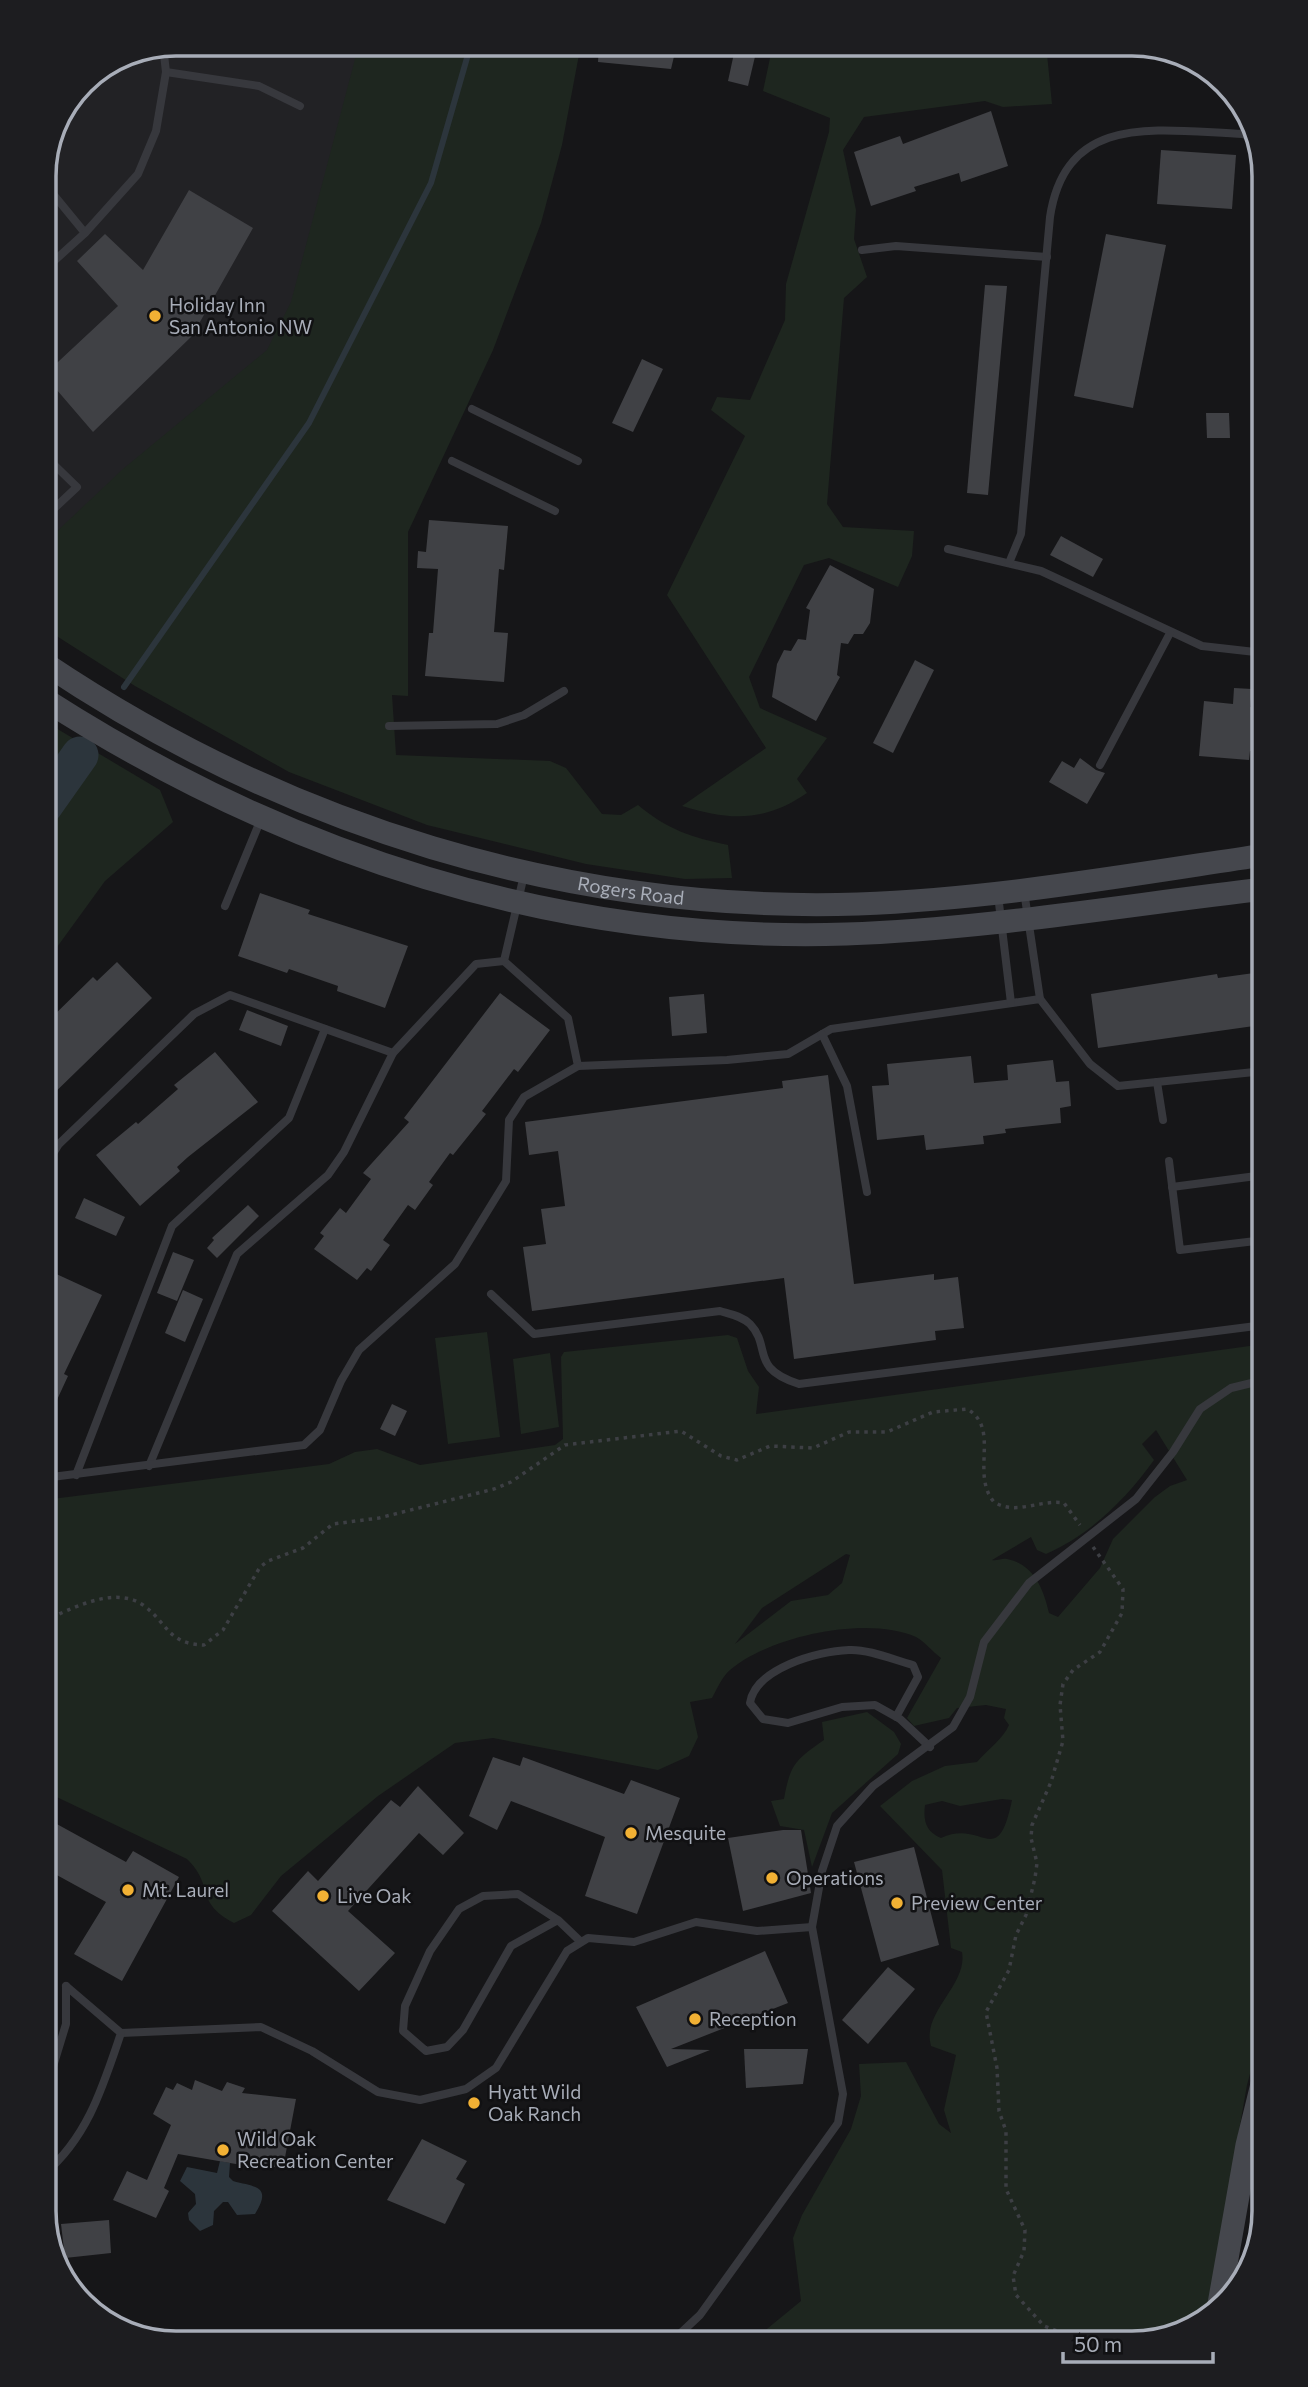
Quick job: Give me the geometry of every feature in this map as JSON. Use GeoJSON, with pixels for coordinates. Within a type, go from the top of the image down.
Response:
{"type":"FeatureCollection","features":[{"type":"Feature","properties":{"kind":"main road","name":"Rogers Road"},"geometry":{"type":"LineString","coordinates":[[56,671],[152,731],[270,790],[388,835],[524,874],[628,892],[741,902],[856,904],[1024,889],[1252,857]]}},
{"type":"Feature","properties":{"kind":"main road","name":"Rogers Road"},"geometry":{"type":"LineString","coordinates":[[56,706],[149,763],[261,819],[396,870],[517,901],[643,923],[788,934],[891,932],[1001,923],[1252,891]]}},
{"type":"Feature","properties":{"kind":"main road"},"geometry":{"type":"LineString","coordinates":[[1221,2291],[1252,2126]]}},
{"type":"Feature","properties":{"kind":"lane"},"geometry":{"type":"LineString","coordinates":[[56,259],[85,233],[138,174],[156,131],[166,72],[164,57]]}},
{"type":"Feature","properties":{"kind":"lane"},"geometry":{"type":"LineString","coordinates":[[166,72],[259,86],[300,106]]}},
{"type":"Feature","properties":{"kind":"lane"},"geometry":{"type":"LineString","coordinates":[[1009,563],[1021,534],[1047,257],[1056,188],[1063,173],[1081,150],[1101,140],[1139,130],[1244,135]]}},
{"type":"Feature","properties":{"kind":"lane"},"geometry":{"type":"LineString","coordinates":[[56,198],[85,233]]}},
{"type":"Feature","properties":{"kind":"lane"},"geometry":{"type":"LineString","coordinates":[[862,250],[897,246],[1047,257]]}},
{"type":"Feature","properties":{"kind":"lane"},"geometry":{"type":"LineString","coordinates":[[472,409],[578,461]]}},
{"type":"Feature","properties":{"kind":"lane"},"geometry":{"type":"LineString","coordinates":[[452,461],[555,511]]}},
{"type":"Feature","properties":{"kind":"lane"},"geometry":{"type":"LineString","coordinates":[[56,467],[77,487],[56,507]]}},
{"type":"Feature","properties":{"kind":"lane"},"geometry":{"type":"LineString","coordinates":[[948,549],[1041,571],[1202,646],[1252,652]]}},
{"type":"Feature","properties":{"kind":"lane"},"geometry":{"type":"LineString","coordinates":[[1100,765],[1170,633]]}},
{"type":"Feature","properties":{"kind":"lane"},"geometry":{"type":"LineString","coordinates":[[389,726],[497,724],[524,715],[564,691]]}},
{"type":"Feature","properties":{"kind":"lane"},"geometry":{"type":"LineString","coordinates":[[225,906],[261,819]]}},
{"type":"Feature","properties":{"kind":"lane"},"geometry":{"type":"LineString","coordinates":[[503,961],[524,874]]}},
{"type":"Feature","properties":{"kind":"lane"},"geometry":{"type":"LineString","coordinates":[[1024,889],[1040,999],[1090,1064],[1118,1086],[1252,1072]]}},
{"type":"Feature","properties":{"kind":"lane"},"geometry":{"type":"LineString","coordinates":[[997,892],[1011,1003]]}},
{"type":"Feature","properties":{"kind":"lane"},"geometry":{"type":"LineString","coordinates":[[149,1466],[237,1254],[328,1175],[344,1152],[393,1053],[476,964],[503,961],[568,1018],[578,1066]]}},
{"type":"Feature","properties":{"kind":"lane"},"geometry":{"type":"LineString","coordinates":[[56,1149],[194,1014],[230,995],[393,1053]]}},
{"type":"Feature","properties":{"kind":"lane"},"geometry":{"type":"LineString","coordinates":[[56,1477],[304,1445],[320,1430],[341,1381],[359,1350],[456,1264],[506,1181],[509,1120],[524,1097],[578,1066],[727,1060],[788,1054],[831,1029],[1040,999]]}},
{"type":"Feature","properties":{"kind":"lane"},"geometry":{"type":"LineString","coordinates":[[76,1475],[173,1226],[289,1118],[325,1029]]}},
{"type":"Feature","properties":{"kind":"lane"},"geometry":{"type":"LineString","coordinates":[[822,1034],[846,1086],[867,1192]]}},
{"type":"Feature","properties":{"kind":"lane"},"geometry":{"type":"LineString","coordinates":[[1157,1082],[1163,1120]]}},
{"type":"Feature","properties":{"kind":"lane"},"geometry":{"type":"LineString","coordinates":[[1169,1161],[1180,1250],[1252,1241]]}},
{"type":"Feature","properties":{"kind":"lane"},"geometry":{"type":"LineString","coordinates":[[1172,1187],[1252,1177]]}},
{"type":"Feature","properties":{"kind":"lane"},"geometry":{"type":"LineString","coordinates":[[491,1294],[534,1334],[720,1311],[740,1317],[752,1325],[762,1358],[774,1372],[799,1384],[1252,1327]]}},
{"type":"Feature","properties":{"kind":"lane"},"geometry":{"type":"LineString","coordinates":[[683,2331],[700,2315],[838,2123],[843,2094],[812,1927],[822,1871],[837,1826],[873,1786],[930,1747],[953,1727],[970,1697],[984,1642],[1029,1583],[1136,1499],[1173,1452],[1200,1409],[1231,1388],[1252,1383]]}},
{"type":"Feature","properties":{"kind":"lane"},"geometry":{"type":"LineString","coordinates":[[896,1717],[918,1677],[913,1665],[850,1649],[803,1659],[770,1674],[752,1690],[750,1703],[763,1719],[788,1723],[842,1707],[874,1705],[896,1717],[930,1747]]}},
{"type":"Feature","properties":{"kind":"lane"},"geometry":{"type":"LineString","coordinates":[[558,1920],[511,1946],[463,2031],[447,2047],[426,2051],[403,2031],[405,2006],[425,1962],[459,1909],[484,1895],[518,1894],[558,1920],[581,1942]]}},
{"type":"Feature","properties":{"kind":"lane"},"geometry":{"type":"LineString","coordinates":[[56,2057],[66,2024],[66,1986],[121,2033],[261,2027],[312,2051],[378,2092],[420,2100],[466,2090],[496,2068],[567,1951],[588,1938],[634,1942],[696,1922],[757,1931],[812,1927]]}},
{"type":"Feature","properties":{"kind":"lane"},"geometry":{"type":"LineString","coordinates":[[56,2164],[66,2156],[99,2099],[121,2033]]}},
{"type":"Feature","properties":{"kind":"path"},"geometry":{"type":"LineString","coordinates":[[1016,2294],[1033,2317],[1054,2331]]}},
{"type":"Feature","properties":{"kind":"shaded area"},"geometry":{"type":"Polygon","coordinates":[[[356,56],[579,56],[562,145],[541,223],[493,350],[408,532],[408,696],[392,695],[396,755],[550,761],[566,768],[602,814],[621,815],[638,805],[680,831],[728,845],[732,878],[685,879],[586,864],[427,825],[289,772],[135,686],[56,636],[56,532],[123,469],[267,350],[291,302],[356,56]]]}},
{"type":"Feature","properties":{"kind":"shaded area"},"geometry":{"type":"Polygon","coordinates":[[[364,56],[295,351],[56,534],[56,168],[68,123],[81,103],[97,86],[116,72],[137,62],[160,57],[364,56]]]}},
{"type":"Feature","properties":{"kind":"shaded area"},"geometry":{"type":"Polygon","coordinates":[[[770,56],[1047,56],[1052,104],[1003,107],[985,101],[864,117],[843,150],[856,210],[854,239],[867,277],[844,298],[827,504],[843,527],[914,531],[912,556],[898,587],[829,558],[804,565],[749,677],[760,708],[827,738],[797,779],[807,793],[762,814],[732,816],[682,806],[766,748],[667,595],[745,436],[711,410],[717,397],[750,400],[785,320],[786,284],[829,132],[830,118],[763,91],[770,56]]]}},
{"type":"Feature","properties":{"kind":"shaded area"},"geometry":{"type":"Polygon","coordinates":[[[56,728],[160,790],[173,822],[105,881],[56,948],[56,728]]]}},
{"type":"Feature","properties":{"kind":"shaded area"},"geometry":{"type":"Polygon","coordinates":[[[487,1332],[500,1437],[448,1444],[435,1338],[487,1332]]]}},
{"type":"Feature","properties":{"kind":"shaded area"},"geometry":{"type":"Polygon","coordinates":[[[728,1335],[737,1338],[748,1371],[759,1387],[756,1414],[1252,1346],[1252,2066],[1209,2302],[1192,2315],[1156,2329],[1132,2331],[765,2331],[801,2301],[793,2238],[802,2215],[851,2129],[861,2096],[859,2064],[906,2062],[939,2124],[951,2133],[944,2110],[956,2055],[931,2046],[930,2034],[932,2022],[958,1976],[962,1952],[951,1948],[942,1870],[880,1806],[912,1781],[945,1766],[977,1762],[1009,1725],[1004,1718],[1006,1709],[986,1705],[957,1708],[949,1718],[914,1726],[907,1718],[941,1658],[916,1637],[872,1628],[820,1632],[769,1647],[747,1658],[727,1673],[712,1698],[690,1702],[698,1737],[689,1756],[658,1770],[493,1738],[455,1743],[378,1796],[281,1876],[251,1915],[234,1923],[214,1908],[201,1877],[187,1859],[56,1797],[56,1498],[329,1464],[355,1452],[377,1449],[420,1465],[555,1445],[563,1439],[561,1357],[564,1352],[728,1335]],[[1156,1430],[1142,1444],[1154,1460],[1119,1502],[1092,1526],[1078,1537],[1046,1554],[1037,1550],[1031,1537],[992,1560],[1016,1562],[1031,1572],[1041,1587],[1049,1613],[1058,1617],[1100,1568],[1113,1539],[1155,1497],[1170,1486],[1187,1480],[1156,1430]],[[846,1554],[762,1608],[735,1644],[791,1601],[828,1595],[842,1583],[850,1555],[846,1554]],[[1002,1799],[960,1806],[942,1801],[925,1805],[925,1821],[929,1829],[941,1838],[968,1834],[994,1838],[1000,1834],[1012,1800],[1002,1799]]]}},
{"type":"Feature","properties":{"kind":"shaded area"},"geometry":{"type":"Polygon","coordinates":[[[550,1353],[559,1427],[521,1434],[513,1359],[550,1353]]]}},
{"type":"Feature","properties":{"kind":"shaded area"},"geometry":{"type":"Polygon","coordinates":[[[867,1712],[894,1732],[901,1744],[898,1754],[832,1813],[812,1867],[804,1830],[780,1826],[771,1801],[784,1799],[795,1764],[824,1740],[822,1722],[867,1712]]]}},
{"type":"Feature","properties":{"kind":"shaded area"},"geometry":{"type":"Polygon","coordinates":[[[220,2161],[230,2163],[229,2177],[233,2181],[259,2189],[262,2197],[260,2205],[255,2214],[237,2215],[228,2202],[223,2202],[214,2211],[213,2225],[200,2231],[189,2220],[188,2213],[196,2204],[195,2194],[180,2181],[187,2167],[217,2173],[220,2161]]]}},
{"type":"Feature","properties":{"kind":"building"},"geometry":{"type":"Polygon","coordinates":[[[598,56],[674,56],[671,69],[598,62],[598,56]]]}},
{"type":"Feature","properties":{"kind":"building"},"geometry":{"type":"Polygon","coordinates":[[[733,56],[755,56],[748,86],[728,81],[733,56]]]}},
{"type":"Feature","properties":{"kind":"building"},"geometry":{"type":"Polygon","coordinates":[[[991,111],[1008,166],[961,182],[959,173],[914,187],[916,191],[871,206],[854,152],[900,136],[903,144],[991,111]]]}},
{"type":"Feature","properties":{"kind":"building"},"geometry":{"type":"Polygon","coordinates":[[[1161,150],[1236,155],[1232,209],[1157,204],[1161,150]]]}},
{"type":"Feature","properties":{"kind":"building","name":"Holiday Inn San Antonio NW"},"geometry":{"type":"Polygon","coordinates":[[[189,190],[253,228],[192,336],[93,432],[56,389],[56,364],[118,306],[77,261],[105,234],[143,270],[189,190]]]}},
{"type":"Feature","properties":{"kind":"building"},"geometry":{"type":"Polygon","coordinates":[[[1106,234],[1166,245],[1133,408],[1074,396],[1106,234]]]}},
{"type":"Feature","properties":{"kind":"building"},"geometry":{"type":"Polygon","coordinates":[[[985,285],[1007,286],[988,495],[967,493],[985,285]]]}},
{"type":"Feature","properties":{"kind":"building"},"geometry":{"type":"Polygon","coordinates":[[[642,359],[663,369],[633,432],[612,423],[642,359]]]}},
{"type":"Feature","properties":{"kind":"building"},"geometry":{"type":"Polygon","coordinates":[[[1206,413],[1229,413],[1230,438],[1207,438],[1206,413]]]}},
{"type":"Feature","properties":{"kind":"building"},"geometry":{"type":"Polygon","coordinates":[[[429,520],[508,526],[504,570],[499,569],[494,632],[508,633],[504,682],[425,676],[429,633],[433,633],[438,569],[417,568],[418,551],[426,552],[429,520]]]}},
{"type":"Feature","properties":{"kind":"building"},"geometry":{"type":"Polygon","coordinates":[[[1061,536],[1103,559],[1093,577],[1050,555],[1061,536]]]}},
{"type":"Feature","properties":{"kind":"building"},"geometry":{"type":"Polygon","coordinates":[[[830,565],[874,589],[870,623],[863,634],[854,634],[848,644],[841,643],[837,675],[840,677],[816,721],[772,697],[777,664],[784,650],[791,651],[798,639],[806,640],[810,610],[806,608],[830,565]]]}},
{"type":"Feature","properties":{"kind":"building"},"geometry":{"type":"Polygon","coordinates":[[[915,660],[934,670],[893,753],[873,743],[915,660]]]}},
{"type":"Feature","properties":{"kind":"building"},"geometry":{"type":"Polygon","coordinates":[[[1234,688],[1252,689],[1252,751],[1249,760],[1199,756],[1204,701],[1233,704],[1234,688]]]}},
{"type":"Feature","properties":{"kind":"building"},"geometry":{"type":"Polygon","coordinates":[[[1080,758],[1105,773],[1087,804],[1049,782],[1062,761],[1074,768],[1080,758]]]}},
{"type":"Feature","properties":{"kind":"building"},"geometry":{"type":"Polygon","coordinates":[[[260,893],[310,910],[308,914],[408,946],[385,1008],[337,991],[338,986],[289,969],[287,973],[238,956],[260,893]]]}},
{"type":"Feature","properties":{"kind":"building"},"geometry":{"type":"Polygon","coordinates":[[[117,962],[152,998],[56,1091],[56,1013],[93,977],[97,981],[117,962]]]}},
{"type":"Feature","properties":{"kind":"building"},"geometry":{"type":"Polygon","coordinates":[[[1252,973],[1252,1026],[1098,1048],[1091,994],[1217,974],[1218,978],[1252,973]]]}},
{"type":"Feature","properties":{"kind":"building"},"geometry":{"type":"Polygon","coordinates":[[[500,993],[550,1030],[518,1072],[514,1069],[482,1111],[486,1114],[453,1155],[450,1153],[429,1182],[433,1185],[415,1210],[408,1205],[383,1240],[390,1245],[371,1271],[367,1268],[357,1280],[314,1249],[324,1236],[320,1233],[340,1208],[346,1213],[371,1179],[363,1173],[409,1122],[404,1118],[500,993]]]}},
{"type":"Feature","properties":{"kind":"building"},"geometry":{"type":"Polygon","coordinates":[[[704,994],[707,1033],[672,1036],[669,997],[704,994]]]}},
{"type":"Feature","properties":{"kind":"building"},"geometry":{"type":"Polygon","coordinates":[[[247,1010],[288,1026],[281,1046],[239,1030],[247,1010]]]}},
{"type":"Feature","properties":{"kind":"building"},"geometry":{"type":"Polygon","coordinates":[[[215,1052],[258,1102],[188,1157],[177,1167],[180,1171],[140,1206],[96,1155],[136,1122],[138,1124],[178,1089],[174,1085],[215,1052]]]}},
{"type":"Feature","properties":{"kind":"building"},"geometry":{"type":"Polygon","coordinates":[[[971,1056],[974,1083],[1008,1080],[1007,1065],[1053,1060],[1056,1082],[1069,1081],[1071,1106],[1060,1108],[1061,1123],[1005,1129],[1006,1133],[983,1136],[984,1144],[926,1150],[924,1135],[877,1140],[872,1086],[889,1085],[887,1064],[971,1056]]]}},
{"type":"Feature","properties":{"kind":"building"},"geometry":{"type":"Polygon","coordinates":[[[828,1075],[854,1284],[934,1274],[934,1280],[958,1277],[964,1328],[935,1331],[936,1340],[794,1359],[784,1278],[532,1311],[523,1247],[546,1244],[541,1209],[565,1206],[558,1151],[529,1155],[525,1122],[783,1088],[782,1081],[828,1075]]]}},
{"type":"Feature","properties":{"kind":"building"},"geometry":{"type":"Polygon","coordinates":[[[84,1198],[125,1217],[116,1236],[75,1218],[84,1198]]]}},
{"type":"Feature","properties":{"kind":"building"},"geometry":{"type":"Polygon","coordinates":[[[248,1205],[259,1216],[217,1258],[207,1248],[214,1240],[212,1238],[248,1205]]]}},
{"type":"Feature","properties":{"kind":"building"},"geometry":{"type":"Polygon","coordinates":[[[173,1252],[194,1260],[177,1301],[157,1293],[173,1252]]]}},
{"type":"Feature","properties":{"kind":"building"},"geometry":{"type":"Polygon","coordinates":[[[56,1274],[102,1295],[64,1374],[68,1376],[56,1402],[56,1274]]]}},
{"type":"Feature","properties":{"kind":"building"},"geometry":{"type":"Polygon","coordinates":[[[183,1290],[203,1299],[185,1342],[165,1333],[183,1290]]]}},
{"type":"Feature","properties":{"kind":"building"},"geometry":{"type":"Polygon","coordinates":[[[392,1404],[407,1411],[395,1436],[380,1429],[392,1404]]]}},
{"type":"Feature","properties":{"kind":"building","name":"Mesquite"},"geometry":{"type":"Polygon","coordinates":[[[493,1757],[520,1766],[523,1757],[624,1794],[631,1780],[680,1798],[637,1914],[585,1896],[605,1837],[511,1801],[497,1830],[469,1816],[493,1757]]]}},
{"type":"Feature","properties":{"kind":"building","name":"Live Oak"},"geometry":{"type":"Polygon","coordinates":[[[418,1786],[464,1833],[443,1855],[419,1833],[348,1911],[395,1953],[359,1991],[272,1911],[308,1871],[318,1881],[391,1800],[400,1807],[418,1786]]]}},
{"type":"Feature","properties":{"kind":"building","name":"Mt. Laurel"},"geometry":{"type":"Polygon","coordinates":[[[56,1824],[126,1862],[133,1851],[179,1877],[122,1981],[74,1954],[106,1902],[56,1875],[56,1824]]]}},
{"type":"Feature","properties":{"kind":"building","name":"Operations"},"geometry":{"type":"Polygon","coordinates":[[[801,1830],[811,1893],[743,1911],[728,1838],[801,1830]]]}},
{"type":"Feature","properties":{"kind":"building","name":"Preview Center"},"geometry":{"type":"Polygon","coordinates":[[[914,1847],[939,1945],[881,1962],[854,1862],[914,1847]]]}},
{"type":"Feature","properties":{"kind":"building","name":"Reception"},"geometry":{"type":"Polygon","coordinates":[[[765,1951],[788,2003],[671,2049],[710,2050],[667,2067],[636,2007],[765,1951]]]}},
{"type":"Feature","properties":{"kind":"building"},"geometry":{"type":"Polygon","coordinates":[[[888,1967],[915,1989],[868,2044],[842,2020],[888,1967]]]}},
{"type":"Feature","properties":{"kind":"building"},"geometry":{"type":"Polygon","coordinates":[[[744,2049],[808,2049],[803,2084],[746,2088],[744,2049]]]}},
{"type":"Feature","properties":{"kind":"building","name":"Wild Oak Recreation Center"},"geometry":{"type":"Polygon","coordinates":[[[195,2080],[222,2091],[227,2082],[245,2088],[242,2093],[296,2099],[283,2168],[266,2166],[265,2169],[178,2154],[164,2188],[169,2191],[156,2218],[113,2200],[127,2171],[147,2180],[171,2125],[153,2114],[166,2087],[173,2090],[177,2083],[192,2090],[195,2080]]]}},
{"type":"Feature","properties":{"kind":"building"},"geometry":{"type":"Polygon","coordinates":[[[422,2139],[467,2161],[456,2179],[465,2184],[445,2224],[387,2200],[422,2139]]]}},
{"type":"Feature","properties":{"kind":"building"},"geometry":{"type":"Polygon","coordinates":[[[109,2220],[111,2253],[65,2258],[61,2224],[109,2220]]]}},
{"type":"Feature","properties":{"kind":"waterway"},"geometry":{"type":"LineString","coordinates":[[124,687],[309,423],[431,183],[468,56]]}},
{"type":"Feature","properties":{"kind":"waterway"},"geometry":{"type":"LineString","coordinates":[[56,789],[80,755]]}},
{"type":"Feature","properties":{"kind":"place","name":"Holiday Inn San Antonio NW"},"geometry":{"type":"Point","coordinates":[155,316]}},
{"type":"Feature","properties":{"kind":"place","name":"Mesquite"},"geometry":{"type":"Point","coordinates":[631,1833]}},
{"type":"Feature","properties":{"kind":"place","name":"Operations"},"geometry":{"type":"Point","coordinates":[772,1878]}},
{"type":"Feature","properties":{"kind":"place","name":"Mt. Laurel"},"geometry":{"type":"Point","coordinates":[128,1890]}},
{"type":"Feature","properties":{"kind":"place","name":"Live Oak"},"geometry":{"type":"Point","coordinates":[323,1896]}},
{"type":"Feature","properties":{"kind":"place","name":"Preview Center"},"geometry":{"type":"Point","coordinates":[897,1903]}},
{"type":"Feature","properties":{"kind":"place","name":"Reception"},"geometry":{"type":"Point","coordinates":[695,2019]}},
{"type":"Feature","properties":{"kind":"place","name":"Hyatt Wild Oak Ranch"},"geometry":{"type":"Point","coordinates":[474,2103]}},
{"type":"Feature","properties":{"kind":"place","name":"Wild Oak Recreation Center"},"geometry":{"type":"Point","coordinates":[223,2150]}}]}
